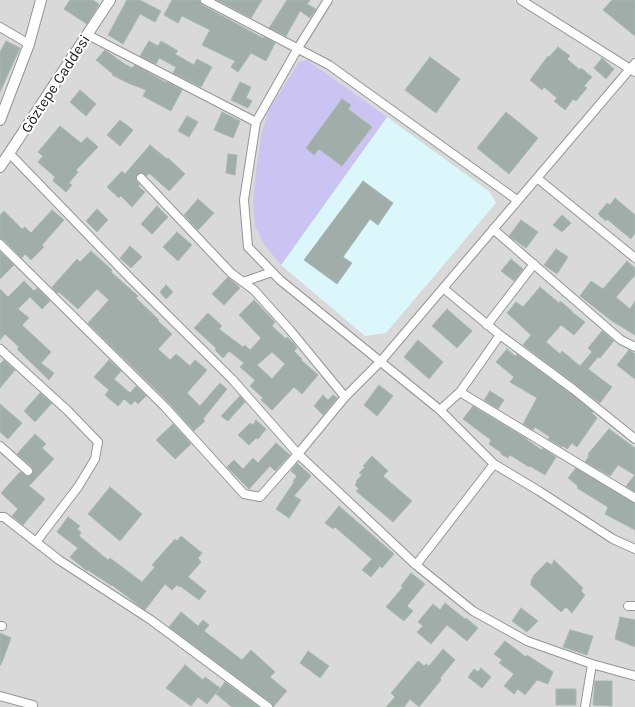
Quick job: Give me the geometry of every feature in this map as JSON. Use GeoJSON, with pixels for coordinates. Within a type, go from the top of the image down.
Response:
{"type":"FeatureCollection","features":[{"type":"Feature","properties":{"kind":"street"},"geometry":{"type":"LineString","coordinates":[[0,120],[29,44],[41,0]]}},
{"type":"Feature","properties":{"kind":"street","name":"Göztepe Caddesi"},"geometry":{"type":"LineString","coordinates":[[0,167],[10,154],[110,0]]}},
{"type":"Feature","properties":{"kind":"street"},"geometry":{"type":"LineString","coordinates":[[205,0],[329,65],[518,200]]}},
{"type":"Feature","properties":{"kind":"street"},"geometry":{"type":"LineString","coordinates":[[328,0],[298,48],[256,122],[244,200],[248,248],[280,280],[440,410],[494,464],[613,539],[635,549]]}},
{"type":"Feature","properties":{"kind":"street"},"geometry":{"type":"LineString","coordinates":[[0,244],[165,407],[244,494],[260,497],[345,397],[381,362],[493,229],[634,68],[521,0]]}},
{"type":"Feature","properties":{"kind":"street"},"geometry":{"type":"LineString","coordinates":[[0,27],[29,44]]}},
{"type":"Feature","properties":{"kind":"street"},"geometry":{"type":"LineString","coordinates":[[88,35],[256,122]]}},
{"type":"Feature","properties":{"kind":"street"},"geometry":{"type":"LineString","coordinates":[[10,154],[130,278],[232,379],[298,454],[416,564],[472,611],[527,641],[592,664],[635,676]]}},
{"type":"Feature","properties":{"kind":"street"},"geometry":{"type":"LineString","coordinates":[[141,178],[231,273],[254,290],[290,330],[345,397]]}},
{"type":"Feature","properties":{"kind":"street"},"geometry":{"type":"LineString","coordinates":[[538,178],[635,258]]}},
{"type":"Feature","properties":{"kind":"street"},"geometry":{"type":"LineString","coordinates":[[493,229],[621,340],[635,347]]}},
{"type":"Feature","properties":{"kind":"street"},"geometry":{"type":"LineString","coordinates":[[487,325],[534,264]]}},
{"type":"Feature","properties":{"kind":"street"},"geometry":{"type":"LineString","coordinates":[[243,282],[272,272]]}},
{"type":"Feature","properties":{"kind":"street"},"geometry":{"type":"LineString","coordinates":[[444,288],[487,325],[573,389],[635,439]]}},
{"type":"Feature","properties":{"kind":"street"},"geometry":{"type":"LineString","coordinates":[[440,410],[460,392],[500,335]]}},
{"type":"Feature","properties":{"kind":"street"},"geometry":{"type":"LineString","coordinates":[[0,349],[68,411],[98,442],[95,459],[78,487],[36,542]]}},
{"type":"Feature","properties":{"kind":"street"},"geometry":{"type":"LineString","coordinates":[[460,392],[635,498]]}},
{"type":"Feature","properties":{"kind":"street"},"geometry":{"type":"LineString","coordinates":[[0,446],[28,472]]}},
{"type":"Feature","properties":{"kind":"street"},"geometry":{"type":"LineString","coordinates":[[416,564],[494,464]]}},
{"type":"Feature","properties":{"kind":"street"},"geometry":{"type":"LineString","coordinates":[[0,517],[4,517],[60,560],[151,620],[268,707]]}},
{"type":"Feature","properties":{"kind":"street"},"geometry":{"type":"LineString","coordinates":[[585,707],[592,664]]}},
{"type":"Feature","properties":{"kind":"street"},"geometry":{"type":"LineString","coordinates":[[0,696],[33,705]]}},
{"type":"Feature","properties":{"kind":"shaded area"},"geometry":{"type":"Polygon","coordinates":[[[0,0],[635,0],[635,707],[0,707],[0,0]]]}},
{"type":"Feature","properties":{"kind":"shaded area"},"geometry":{"type":"Polygon","coordinates":[[[307,60],[387,117],[281,265],[264,244],[255,226],[253,204],[256,171],[262,131],[269,110],[299,62],[307,60]]]}},
{"type":"Feature","properties":{"kind":"shaded area"},"geometry":{"type":"Polygon","coordinates":[[[387,117],[490,192],[496,203],[386,333],[365,336],[281,265],[387,117]]]}},
{"type":"Feature","properties":{"kind":"building"},"geometry":{"type":"Polygon","coordinates":[[[70,0],[93,0],[99,4],[87,24],[64,9],[70,0]]]}},
{"type":"Feature","properties":{"kind":"building"},"geometry":{"type":"Polygon","coordinates":[[[127,0],[140,0],[161,11],[155,22],[140,14],[123,44],[108,35],[127,0]]]}},
{"type":"Feature","properties":{"kind":"building"},"geometry":{"type":"Polygon","coordinates":[[[172,0],[200,0],[202,5],[275,43],[266,61],[251,53],[238,72],[231,67],[235,61],[202,45],[210,30],[182,16],[178,23],[164,15],[172,0]]]}},
{"type":"Feature","properties":{"kind":"building"},"geometry":{"type":"Polygon","coordinates":[[[217,0],[262,0],[251,18],[217,0]]]}},
{"type":"Feature","properties":{"kind":"building"},"geometry":{"type":"Polygon","coordinates":[[[287,0],[310,0],[307,4],[316,9],[310,18],[300,11],[286,36],[269,28],[287,0]]]}},
{"type":"Feature","properties":{"kind":"building"},"geometry":{"type":"Polygon","coordinates":[[[612,0],[635,0],[635,36],[603,10],[612,0]]]}},
{"type":"Feature","properties":{"kind":"building"},"geometry":{"type":"Polygon","coordinates":[[[6,41],[20,48],[0,92],[0,52],[6,41]]]}},
{"type":"Feature","properties":{"kind":"building"},"geometry":{"type":"Polygon","coordinates":[[[149,41],[158,46],[161,41],[178,51],[175,54],[194,65],[197,59],[212,67],[201,87],[173,73],[176,67],[159,58],[156,64],[140,56],[149,41]]]}},
{"type":"Feature","properties":{"kind":"building"},"geometry":{"type":"Polygon","coordinates":[[[558,47],[570,56],[567,59],[580,70],[581,68],[592,77],[584,86],[587,88],[576,101],[573,99],[565,110],[554,101],[557,98],[544,87],[542,90],[530,80],[548,56],[549,57],[558,47]]]}},
{"type":"Feature","properties":{"kind":"building"},"geometry":{"type":"Polygon","coordinates":[[[105,50],[132,68],[135,65],[182,90],[171,111],[143,96],[146,90],[112,75],[113,74],[96,60],[105,50]]]}},
{"type":"Feature","properties":{"kind":"building"},"geometry":{"type":"Polygon","coordinates":[[[430,57],[460,79],[436,113],[405,90],[430,57]]]}},
{"type":"Feature","properties":{"kind":"building"},"geometry":{"type":"Polygon","coordinates":[[[602,58],[614,69],[606,79],[594,68],[602,58]]]}},
{"type":"Feature","properties":{"kind":"building"},"geometry":{"type":"Polygon","coordinates":[[[240,82],[251,87],[246,98],[252,101],[248,108],[231,100],[240,82]]]}},
{"type":"Feature","properties":{"kind":"building"},"geometry":{"type":"Polygon","coordinates":[[[80,90],[96,104],[86,116],[70,102],[80,90]]]}},
{"type":"Feature","properties":{"kind":"building"},"geometry":{"type":"Polygon","coordinates":[[[342,99],[351,105],[348,109],[372,127],[342,166],[319,149],[314,155],[306,148],[342,99]]]}},
{"type":"Feature","properties":{"kind":"building"},"geometry":{"type":"Polygon","coordinates":[[[222,112],[240,121],[233,138],[214,130],[222,112]]]}},
{"type":"Feature","properties":{"kind":"building"},"geometry":{"type":"Polygon","coordinates":[[[506,112],[538,138],[509,174],[477,148],[506,112]]]}},
{"type":"Feature","properties":{"kind":"building"},"geometry":{"type":"Polygon","coordinates":[[[187,116],[198,122],[189,137],[178,131],[187,116]]]}},
{"type":"Feature","properties":{"kind":"building"},"geometry":{"type":"Polygon","coordinates":[[[120,120],[133,130],[120,146],[107,135],[120,120]]]}},
{"type":"Feature","properties":{"kind":"building"},"geometry":{"type":"Polygon","coordinates":[[[60,126],[81,143],[87,137],[98,147],[76,170],[78,172],[69,183],[72,185],[66,192],[53,181],[55,177],[38,162],[43,156],[38,152],[60,126]]]}},
{"type":"Feature","properties":{"kind":"building"},"geometry":{"type":"Polygon","coordinates":[[[150,145],[167,159],[168,158],[185,174],[169,191],[149,173],[147,176],[142,173],[138,174],[136,180],[140,185],[138,186],[145,192],[132,207],[121,196],[119,198],[107,187],[122,171],[125,174],[150,145]]]}},
{"type":"Feature","properties":{"kind":"building"},"geometry":{"type":"Polygon","coordinates":[[[228,154],[237,155],[235,175],[226,173],[228,154]]]}},
{"type":"Feature","properties":{"kind":"building"},"geometry":{"type":"Polygon","coordinates":[[[363,181],[393,203],[378,225],[370,219],[343,257],[352,263],[337,284],[304,260],[363,181]]]}},
{"type":"Feature","properties":{"kind":"building"},"geometry":{"type":"Polygon","coordinates":[[[615,198],[635,215],[635,233],[631,239],[607,219],[606,221],[598,214],[607,203],[610,205],[615,198]]]}},
{"type":"Feature","properties":{"kind":"building"},"geometry":{"type":"Polygon","coordinates":[[[198,199],[214,213],[198,230],[184,215],[198,199]]]}},
{"type":"Feature","properties":{"kind":"building"},"geometry":{"type":"Polygon","coordinates":[[[157,206],[168,217],[152,234],[141,224],[157,206]]]}},
{"type":"Feature","properties":{"kind":"building"},"geometry":{"type":"Polygon","coordinates":[[[97,209],[108,220],[97,232],[86,221],[97,209]]]}},
{"type":"Feature","properties":{"kind":"building"},"geometry":{"type":"Polygon","coordinates":[[[52,210],[64,220],[42,245],[44,247],[31,260],[25,254],[22,258],[4,240],[0,239],[0,215],[4,211],[22,229],[25,227],[31,233],[52,210]]]}},
{"type":"Feature","properties":{"kind":"building"},"geometry":{"type":"Polygon","coordinates":[[[562,215],[571,223],[562,232],[553,225],[562,215]]]}},
{"type":"Feature","properties":{"kind":"building"},"geometry":{"type":"Polygon","coordinates":[[[521,220],[538,232],[526,248],[509,236],[521,220]]]}},
{"type":"Feature","properties":{"kind":"building"},"geometry":{"type":"Polygon","coordinates":[[[177,232],[192,245],[178,261],[163,247],[177,232]]]}},
{"type":"Feature","properties":{"kind":"building"},"geometry":{"type":"Polygon","coordinates":[[[130,246],[142,257],[131,268],[120,258],[130,246]]]}},
{"type":"Feature","properties":{"kind":"building"},"geometry":{"type":"Polygon","coordinates":[[[556,249],[568,257],[557,274],[544,265],[556,249]]]}},
{"type":"Feature","properties":{"kind":"building"},"geometry":{"type":"Polygon","coordinates":[[[91,251],[112,270],[111,272],[138,296],[136,298],[172,334],[158,349],[170,360],[176,354],[190,366],[195,360],[207,370],[187,393],[200,406],[220,383],[227,389],[203,419],[205,421],[194,431],[169,403],[88,323],[109,300],[97,289],[78,309],[59,292],[57,293],[52,287],[77,259],[80,262],[91,251]]]}},
{"type":"Feature","properties":{"kind":"building"},"geometry":{"type":"Polygon","coordinates":[[[0,252],[14,265],[0,279],[0,252]]]}},
{"type":"Feature","properties":{"kind":"building"},"geometry":{"type":"Polygon","coordinates":[[[511,259],[523,269],[514,281],[501,271],[511,259]]]}},
{"type":"Feature","properties":{"kind":"building"},"geometry":{"type":"Polygon","coordinates":[[[627,261],[635,268],[635,275],[616,297],[630,309],[635,301],[635,335],[612,321],[580,296],[591,281],[603,289],[627,261]]]}},
{"type":"Feature","properties":{"kind":"building"},"geometry":{"type":"Polygon","coordinates":[[[228,277],[240,288],[224,305],[212,294],[228,277]]]}},
{"type":"Feature","properties":{"kind":"building"},"geometry":{"type":"Polygon","coordinates":[[[24,281],[34,291],[37,288],[50,301],[42,309],[30,297],[18,309],[29,318],[22,325],[51,352],[41,363],[54,373],[49,380],[17,349],[19,347],[5,334],[0,340],[0,289],[8,297],[24,281]]]}},
{"type":"Feature","properties":{"kind":"building"},"geometry":{"type":"Polygon","coordinates":[[[166,285],[173,292],[166,299],[160,292],[166,285]]]}},
{"type":"Feature","properties":{"kind":"building"},"geometry":{"type":"Polygon","coordinates":[[[540,287],[559,303],[560,301],[585,322],[574,335],[561,325],[546,342],[560,354],[562,351],[580,366],[592,352],[588,348],[602,331],[614,341],[600,358],[598,357],[588,369],[612,387],[600,403],[523,345],[531,335],[507,313],[516,302],[523,307],[540,287]]]}},
{"type":"Feature","properties":{"kind":"building"},"geometry":{"type":"Polygon","coordinates":[[[254,300],[275,322],[272,326],[294,344],[297,348],[294,351],[302,359],[301,360],[318,375],[302,394],[294,387],[272,410],[261,400],[263,398],[250,386],[255,380],[240,367],[244,363],[229,351],[223,358],[215,350],[216,348],[194,328],[208,313],[222,326],[219,329],[243,347],[245,345],[250,350],[261,338],[239,315],[254,300]],[[272,352],[257,365],[272,379],[285,364],[272,352]]]}},
{"type":"Feature","properties":{"kind":"building"},"geometry":{"type":"Polygon","coordinates":[[[447,309],[472,331],[457,348],[432,326],[447,309]]]}},
{"type":"Feature","properties":{"kind":"building"},"geometry":{"type":"Polygon","coordinates":[[[418,340],[443,362],[429,379],[404,357],[418,340]]]}},
{"type":"Feature","properties":{"kind":"building"},"geometry":{"type":"Polygon","coordinates":[[[507,349],[515,356],[517,354],[593,412],[592,413],[597,418],[577,447],[572,443],[567,449],[563,446],[562,447],[548,439],[550,437],[535,427],[533,430],[523,424],[537,398],[510,382],[514,377],[496,362],[507,349]]]}},
{"type":"Feature","properties":{"kind":"building"},"geometry":{"type":"Polygon","coordinates":[[[629,350],[635,354],[635,379],[617,365],[629,350]]]}},
{"type":"Feature","properties":{"kind":"building"},"geometry":{"type":"Polygon","coordinates":[[[4,360],[15,370],[0,388],[0,364],[4,360]]]}},
{"type":"Feature","properties":{"kind":"building"},"geometry":{"type":"Polygon","coordinates":[[[109,360],[121,371],[114,379],[130,393],[136,386],[146,396],[138,404],[135,401],[131,405],[124,399],[118,406],[105,395],[109,390],[94,377],[109,360]]]}},
{"type":"Feature","properties":{"kind":"building"},"geometry":{"type":"Polygon","coordinates":[[[379,385],[393,396],[377,416],[364,405],[379,385]]]}},
{"type":"Feature","properties":{"kind":"building"},"geometry":{"type":"Polygon","coordinates":[[[490,391],[504,400],[498,409],[484,400],[490,391]]]}},
{"type":"Feature","properties":{"kind":"building"},"geometry":{"type":"Polygon","coordinates":[[[40,393],[52,403],[35,422],[24,411],[40,393]]]}},
{"type":"Feature","properties":{"kind":"building"},"geometry":{"type":"Polygon","coordinates":[[[323,395],[328,400],[333,395],[337,398],[323,415],[314,406],[323,395]]]}},
{"type":"Feature","properties":{"kind":"building"},"geometry":{"type":"Polygon","coordinates":[[[240,396],[245,402],[228,421],[221,416],[240,396]]]}},
{"type":"Feature","properties":{"kind":"building"},"geometry":{"type":"Polygon","coordinates":[[[0,404],[22,423],[8,439],[0,432],[0,404]]]}},
{"type":"Feature","properties":{"kind":"building"},"geometry":{"type":"Polygon","coordinates":[[[473,406],[527,439],[542,450],[543,448],[556,457],[545,475],[510,455],[508,458],[489,444],[491,440],[463,419],[473,406]]]}},
{"type":"Feature","properties":{"kind":"building"},"geometry":{"type":"Polygon","coordinates":[[[256,420],[266,429],[258,439],[256,438],[249,445],[238,435],[250,423],[253,425],[256,420]]]}},
{"type":"Feature","properties":{"kind":"building"},"geometry":{"type":"Polygon","coordinates":[[[173,424],[191,444],[175,459],[156,440],[173,424]]]}},
{"type":"Feature","properties":{"kind":"building"},"geometry":{"type":"Polygon","coordinates":[[[609,429],[635,448],[635,475],[618,465],[610,476],[585,462],[589,456],[588,454],[609,429]]]}},
{"type":"Feature","properties":{"kind":"building"},"geometry":{"type":"Polygon","coordinates":[[[35,434],[46,444],[42,448],[54,459],[29,486],[45,499],[23,525],[12,516],[18,509],[1,493],[20,472],[27,476],[32,474],[32,467],[17,454],[35,434]]]}},
{"type":"Feature","properties":{"kind":"building"},"geometry":{"type":"Polygon","coordinates":[[[276,443],[290,455],[275,471],[270,466],[249,489],[227,467],[234,460],[243,469],[253,458],[258,463],[276,443]]]}},
{"type":"Feature","properties":{"kind":"building"},"geometry":{"type":"Polygon","coordinates":[[[372,456],[388,471],[383,476],[412,501],[393,522],[356,491],[359,489],[355,485],[357,482],[356,481],[362,475],[359,473],[372,456]]]}},
{"type":"Feature","properties":{"kind":"building"},"geometry":{"type":"Polygon","coordinates":[[[297,463],[311,476],[294,496],[301,500],[289,518],[276,509],[297,476],[291,471],[297,463]]]}},
{"type":"Feature","properties":{"kind":"building"},"geometry":{"type":"Polygon","coordinates":[[[576,468],[635,503],[635,530],[605,514],[608,507],[577,488],[578,486],[568,478],[576,468]]]}},
{"type":"Feature","properties":{"kind":"building"},"geometry":{"type":"Polygon","coordinates":[[[635,475],[635,492],[626,486],[635,475]]]}},
{"type":"Feature","properties":{"kind":"building"},"geometry":{"type":"Polygon","coordinates":[[[110,487],[142,514],[120,541],[88,514],[110,487]]]}},
{"type":"Feature","properties":{"kind":"building"},"geometry":{"type":"Polygon","coordinates":[[[339,506],[394,554],[382,568],[380,566],[371,577],[362,570],[372,559],[335,527],[333,529],[325,523],[339,506]]]}},
{"type":"Feature","properties":{"kind":"building"},"geometry":{"type":"Polygon","coordinates":[[[68,517],[80,526],[77,529],[81,532],[79,536],[108,560],[110,558],[142,582],[155,567],[152,565],[175,539],[177,541],[181,536],[202,553],[198,558],[201,562],[188,577],[206,591],[199,600],[180,586],[179,587],[177,585],[172,590],[165,584],[145,610],[112,585],[88,570],[87,571],[70,557],[78,548],[57,532],[68,517]]]}},
{"type":"Feature","properties":{"kind":"building"},"geometry":{"type":"Polygon","coordinates":[[[554,560],[583,588],[581,591],[585,595],[572,613],[566,607],[561,612],[531,585],[534,575],[547,562],[552,565],[554,560]]]}},
{"type":"Feature","properties":{"kind":"building"},"geometry":{"type":"Polygon","coordinates":[[[411,573],[425,584],[407,606],[413,611],[404,621],[386,607],[403,587],[401,586],[411,573]]]}},
{"type":"Feature","properties":{"kind":"building"},"geometry":{"type":"Polygon","coordinates":[[[445,603],[478,628],[467,641],[447,625],[431,644],[417,632],[423,626],[418,622],[433,604],[440,610],[445,603]]]}},
{"type":"Feature","properties":{"kind":"building"},"geometry":{"type":"Polygon","coordinates":[[[521,608],[538,621],[527,632],[512,621],[521,608]]]}},
{"type":"Feature","properties":{"kind":"building"},"geometry":{"type":"Polygon","coordinates":[[[181,612],[198,626],[203,620],[209,625],[204,631],[242,660],[251,650],[275,672],[270,677],[287,691],[273,707],[271,703],[169,627],[181,612]]]}},
{"type":"Feature","properties":{"kind":"building"},"geometry":{"type":"Polygon","coordinates":[[[620,617],[635,620],[635,647],[615,639],[620,617]]]}},
{"type":"Feature","properties":{"kind":"building"},"geometry":{"type":"Polygon","coordinates":[[[570,630],[593,636],[587,655],[563,647],[570,630]]]}},
{"type":"Feature","properties":{"kind":"building"},"geometry":{"type":"Polygon","coordinates":[[[0,633],[11,638],[1,665],[0,665],[0,633]]]}},
{"type":"Feature","properties":{"kind":"building"},"geometry":{"type":"Polygon","coordinates":[[[505,641],[526,657],[527,655],[553,672],[548,684],[537,680],[525,695],[518,689],[514,694],[504,686],[514,674],[499,663],[502,660],[494,654],[505,641]]]}},
{"type":"Feature","properties":{"kind":"building"},"geometry":{"type":"Polygon","coordinates":[[[443,649],[455,660],[419,707],[410,699],[404,707],[386,707],[395,697],[391,693],[418,661],[424,666],[426,664],[429,666],[443,649]]]}},
{"type":"Feature","properties":{"kind":"building"},"geometry":{"type":"Polygon","coordinates":[[[308,651],[329,666],[320,678],[300,663],[308,651]]]}},
{"type":"Feature","properties":{"kind":"building"},"geometry":{"type":"Polygon","coordinates":[[[185,665],[203,680],[205,677],[220,688],[207,704],[198,697],[191,706],[166,688],[185,665]]]}},
{"type":"Feature","properties":{"kind":"building"},"geometry":{"type":"Polygon","coordinates":[[[481,668],[491,677],[482,688],[468,677],[474,669],[478,672],[481,668]]]}},
{"type":"Feature","properties":{"kind":"building"},"geometry":{"type":"Polygon","coordinates":[[[595,681],[612,681],[612,706],[593,705],[595,681]]]}},
{"type":"Feature","properties":{"kind":"building"},"geometry":{"type":"Polygon","coordinates":[[[225,682],[259,707],[232,707],[216,694],[225,682]]]}},
{"type":"Feature","properties":{"kind":"building"},"geometry":{"type":"Polygon","coordinates":[[[556,689],[576,689],[576,705],[556,705],[556,689]]]}}]}
